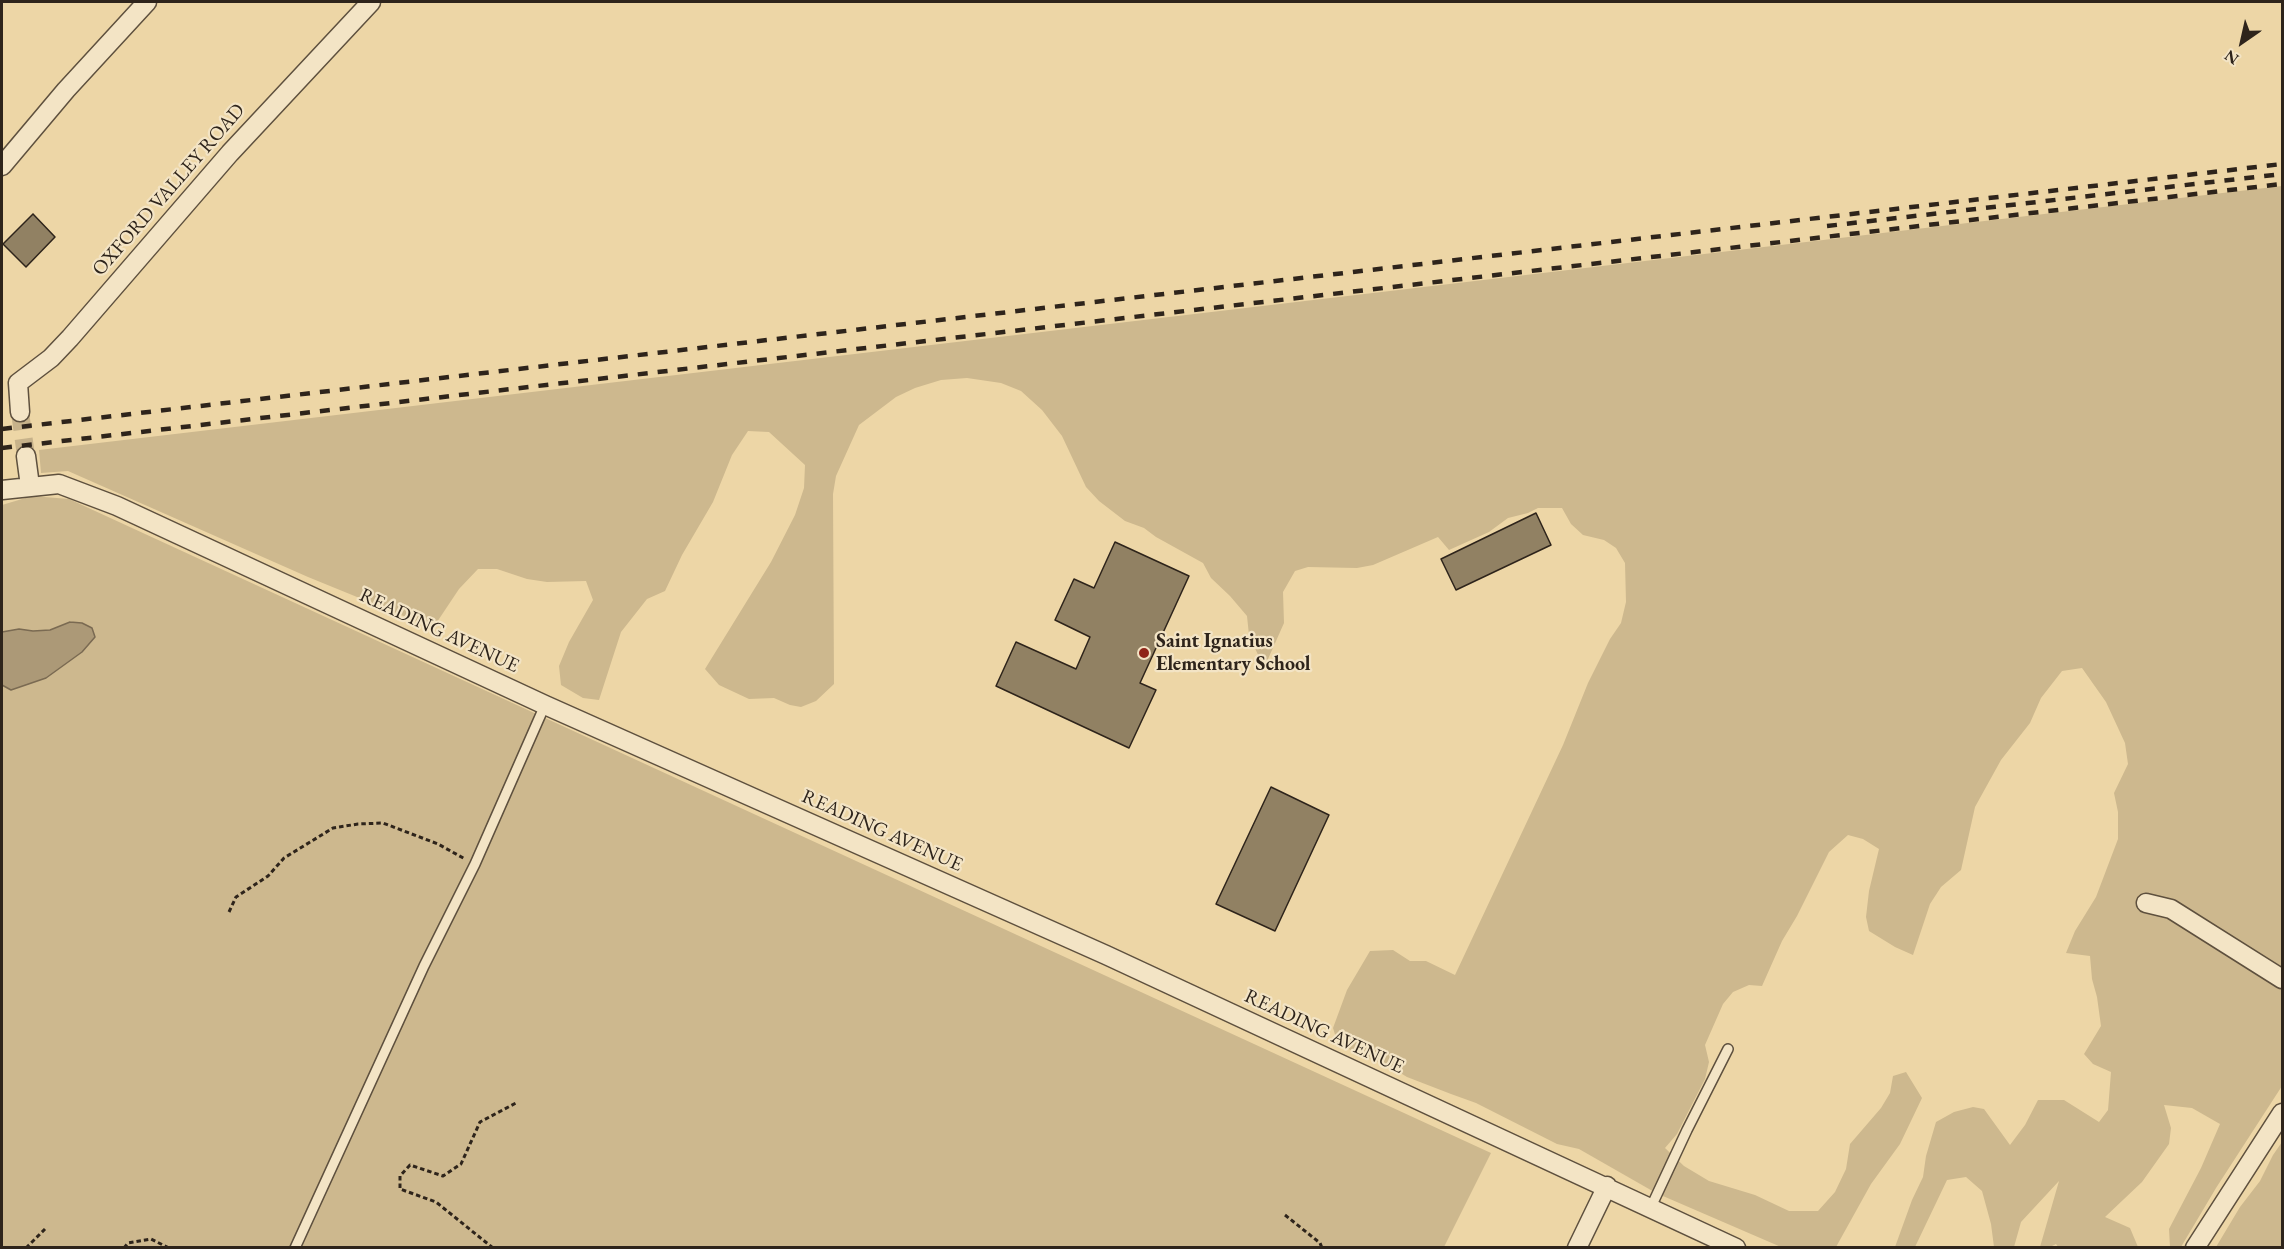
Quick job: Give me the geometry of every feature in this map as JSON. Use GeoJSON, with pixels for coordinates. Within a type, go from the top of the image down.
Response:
{"type":"FeatureCollection","features":[{"type":"Feature","properties":{"kind":"street"},"geometry":{"type":"LineString","coordinates":[[2,166],[66,90],[147,2]]}},
{"type":"Feature","properties":{"kind":"street","name":"OXFORD VALLEY ROAD"},"geometry":{"type":"LineString","coordinates":[[20,412],[10,382],[51,358],[70,338],[230,153],[371,2]]}},
{"type":"Feature","properties":{"kind":"street"},"geometry":{"type":"LineString","coordinates":[[26,456],[30,486]]}},
{"type":"Feature","properties":{"kind":"street","name":"READING AVENUE"},"geometry":{"type":"LineString","coordinates":[[2,490],[59,484],[117,506],[545,705],[1106,955],[1607,1186],[1736,1248]]}},
{"type":"Feature","properties":{"kind":"street"},"geometry":{"type":"LineString","coordinates":[[2146,903],[2171,909],[2283,979]]}},
{"type":"Feature","properties":{"kind":"street"},"geometry":{"type":"LineString","coordinates":[[2195,1248],[2283,1113]]}},
{"type":"Feature","properties":{"kind":"street"},"geometry":{"type":"LineString","coordinates":[[1576,1248],[1607,1186]]}},
{"type":"Feature","properties":{"kind":"lane"},"geometry":{"type":"LineString","coordinates":[[295,1248],[424,966],[475,864],[545,705]]}},
{"type":"Feature","properties":{"kind":"lane"},"geometry":{"type":"LineString","coordinates":[[1651,1207],[1728,1049]]}},
{"type":"Feature","properties":{"kind":"path"},"geometry":{"type":"LineString","coordinates":[[229,912],[236,897],[268,876],[284,858],[333,828],[383,823],[438,844],[475,864]]}},
{"type":"Feature","properties":{"kind":"path"},"geometry":{"type":"LineString","coordinates":[[493,1248],[436,1202],[400,1188],[400,1176],[410,1165],[444,1176],[461,1164],[480,1122],[516,1103]]}},
{"type":"Feature","properties":{"kind":"path"},"geometry":{"type":"LineString","coordinates":[[1285,1215],[1320,1243],[1322,1248]]}},
{"type":"Feature","properties":{"kind":"path"},"geometry":{"type":"LineString","coordinates":[[26,1248],[45,1229]]}},
{"type":"Feature","properties":{"kind":"path"},"geometry":{"type":"LineString","coordinates":[[124,1248],[128,1243],[151,1239],[169,1248]]}},
{"type":"Feature","properties":{"kind":"shaded area"},"geometry":{"type":"Polygon","coordinates":[[[2282,186],[2282,1086],[2181,1247],[2170,1247],[2169,1229],[2201,1168],[2220,1124],[2192,1108],[2164,1105],[2171,1128],[2169,1144],[2142,1182],[2105,1217],[2130,1228],[2138,1247],[2059,1248],[2056,1244],[2050,1247],[2040,1247],[2059,1181],[2021,1222],[2014,1247],[1994,1247],[1991,1224],[1982,1191],[1966,1177],[1947,1180],[1915,1247],[1895,1247],[1923,1177],[1926,1156],[1936,1122],[1954,1112],[1973,1107],[1984,1109],[2010,1145],[2025,1125],[2038,1100],[2064,1100],[2099,1122],[2108,1110],[2111,1072],[2093,1064],[2084,1054],[2101,1026],[2090,956],[2066,953],[2075,931],[2096,897],[2118,839],[2118,812],[2114,793],[2128,764],[2125,743],[2106,702],[2082,668],[2062,671],[2041,698],[2030,723],[2001,760],[1975,807],[1961,870],[1941,887],[1930,904],[1913,955],[1869,931],[1866,917],[1869,891],[1879,849],[1863,839],[1848,835],[1829,852],[1782,941],[1762,986],[1749,985],[1733,992],[1723,1004],[1705,1045],[1709,1062],[1705,1079],[1677,1134],[1665,1148],[1684,1166],[1709,1181],[1755,1195],[1789,1211],[1818,1211],[1835,1192],[1846,1169],[1850,1144],[1881,1108],[1890,1093],[1893,1076],[1906,1072],[1922,1098],[1900,1144],[1871,1184],[1836,1247],[1781,1247],[1656,1193],[1579,1149],[1557,1144],[1476,1103],[1407,1077],[1389,1066],[1358,1055],[1337,1041],[1333,1028],[1347,990],[1370,951],[1393,950],[1410,961],[1426,961],[1455,975],[1563,745],[1588,683],[1610,639],[1621,623],[1626,602],[1625,563],[1616,548],[1604,540],[1583,535],[1571,524],[1562,508],[1538,508],[1508,518],[1489,532],[1449,550],[1438,537],[1373,565],[1357,568],[1308,567],[1295,571],[1283,592],[1284,623],[1264,668],[1249,635],[1247,616],[1211,578],[1203,563],[1144,528],[1125,521],[1099,501],[1086,487],[1062,436],[1042,410],[1021,391],[1001,383],[967,378],[941,380],[896,397],[859,425],[836,476],[833,494],[834,684],[816,701],[801,707],[774,698],[749,699],[719,685],[705,669],[771,562],[795,515],[804,488],[805,465],[769,432],[748,431],[732,455],[713,502],[682,555],[665,591],[647,599],[621,632],[599,700],[583,698],[561,685],[559,666],[569,642],[593,600],[586,581],[547,582],[527,579],[497,569],[478,569],[459,589],[433,628],[308,577],[68,471],[41,473],[39,450],[2282,186]]]}},
{"type":"Feature","properties":{"kind":"shaded area"},"geometry":{"type":"Polygon","coordinates":[[[32,496],[69,499],[1491,1153],[1444,1247],[2,1248],[2,505],[32,496]]]}},
{"type":"Feature","properties":{"kind":"shaded area"},"geometry":{"type":"Polygon","coordinates":[[[70,622],[82,623],[92,628],[95,637],[82,652],[46,678],[11,690],[2,685],[2,632],[19,629],[50,630],[70,622]]]}},
{"type":"Feature","properties":{"kind":"shaded area"},"geometry":{"type":"Polygon","coordinates":[[[2282,1142],[2282,1247],[2216,1247],[2240,1207],[2260,1181],[2282,1142]]]}},
{"type":"Feature","properties":{"kind":"building"},"geometry":{"type":"Polygon","coordinates":[[[33,214],[55,237],[26,267],[3,244],[33,214]]]}},
{"type":"Feature","properties":{"kind":"building"},"geometry":{"type":"Polygon","coordinates":[[[1536,513],[1551,545],[1456,590],[1441,559],[1536,513]]]}},
{"type":"Feature","properties":{"kind":"building"},"geometry":{"type":"Polygon","coordinates":[[[1115,542],[1189,576],[1140,683],[1156,690],[1129,748],[996,686],[1016,642],[1076,669],[1090,637],[1055,620],[1074,579],[1094,588],[1115,542]]]}},
{"type":"Feature","properties":{"kind":"building"},"geometry":{"type":"Polygon","coordinates":[[[1271,787],[1329,815],[1275,931],[1216,904],[1271,787]]]}},
{"type":"Feature","properties":{"kind":"tunnel"},"geometry":{"type":"LineString","coordinates":[[20,412],[26,456]]}},
{"type":"Feature","properties":{"kind":"railway"},"geometry":{"type":"LineString","coordinates":[[2,429],[2282,164]]}},
{"type":"Feature","properties":{"kind":"railway"},"geometry":{"type":"LineString","coordinates":[[1827,226],[2282,174]]}},
{"type":"Feature","properties":{"kind":"railway"},"geometry":{"type":"LineString","coordinates":[[2,448],[2282,184]]}},
{"type":"Feature","properties":{"kind":"place","name":"Saint Ignatius Elementary School"},"geometry":{"type":"Point","coordinates":[1144,653]}}]}
